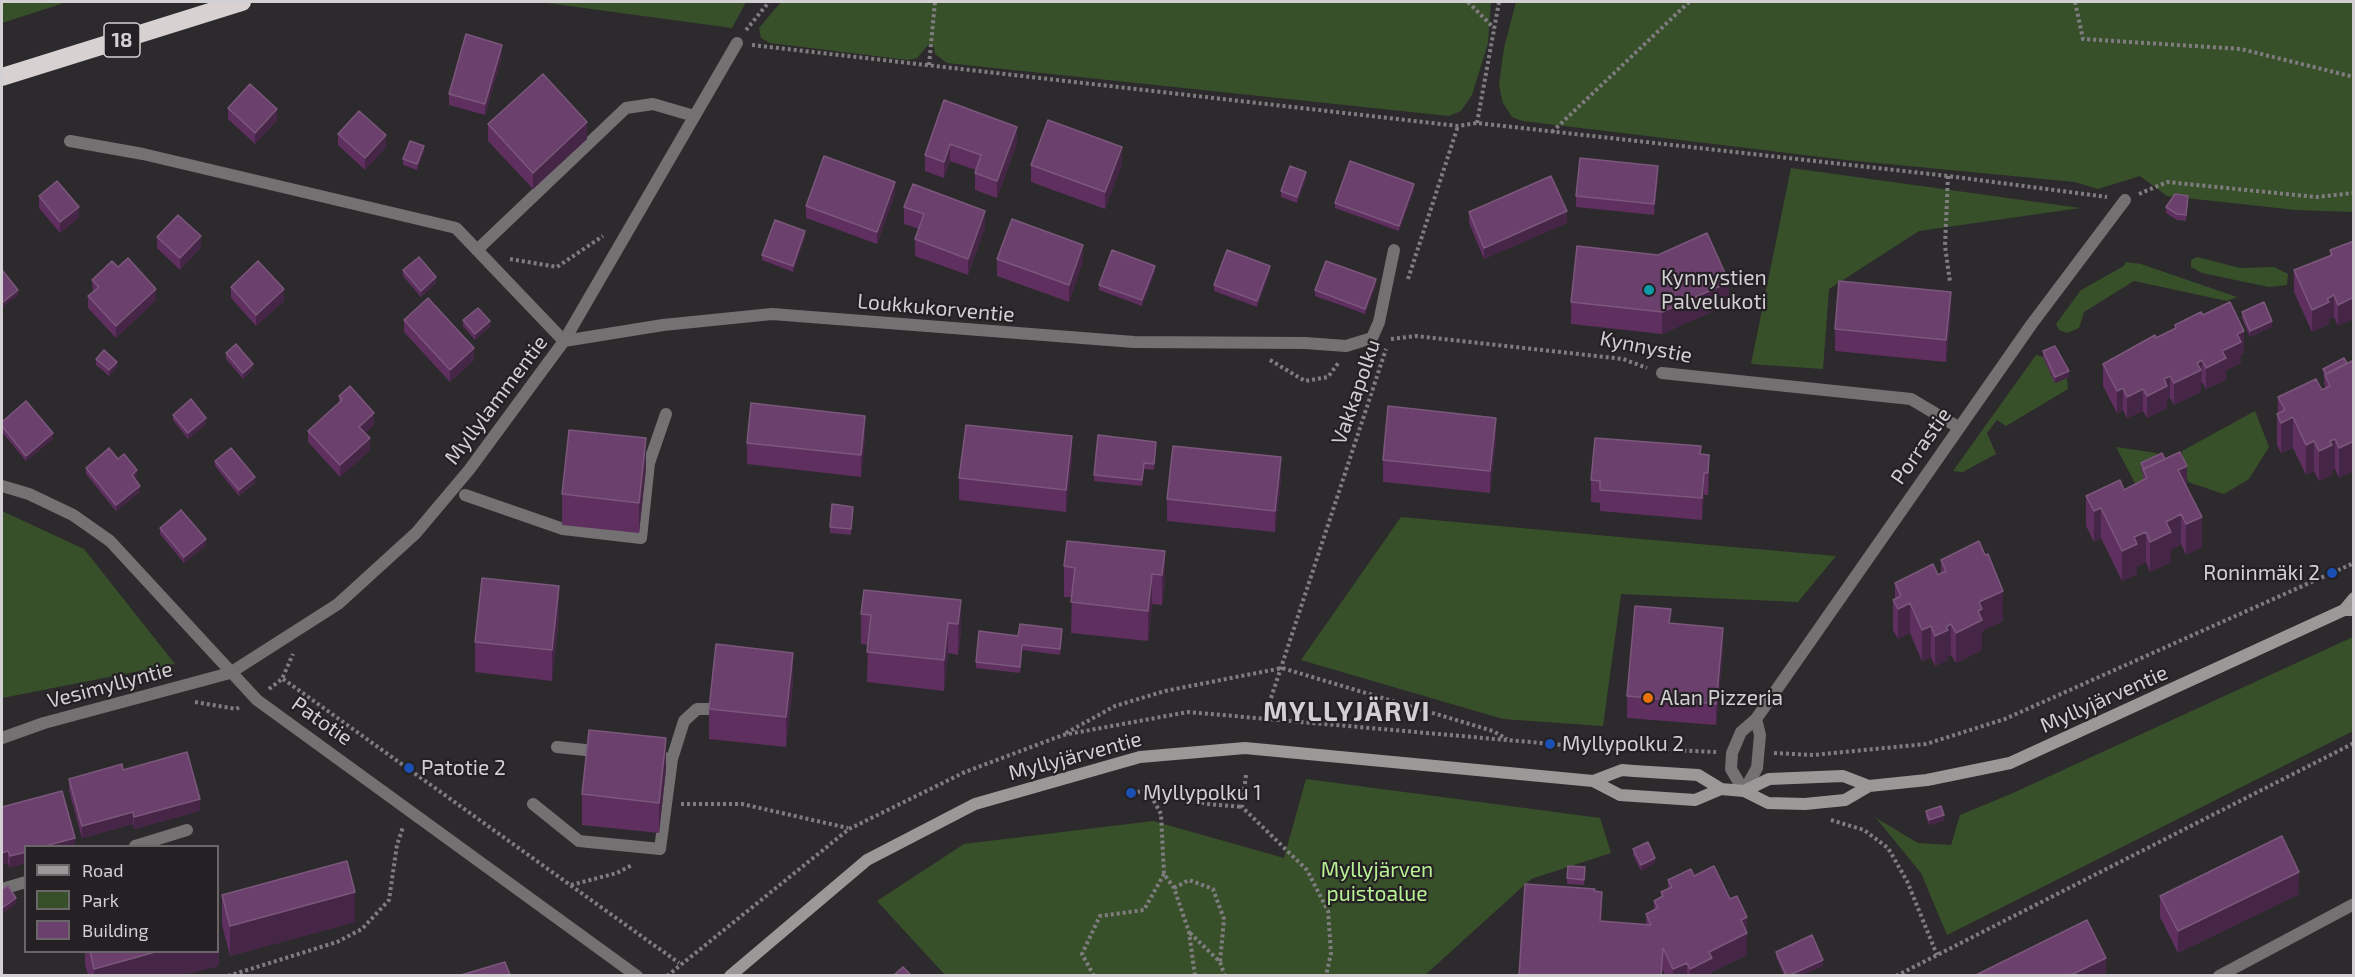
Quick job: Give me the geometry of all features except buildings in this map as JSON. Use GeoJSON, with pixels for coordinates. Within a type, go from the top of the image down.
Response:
{"type":"FeatureCollection","features":[{"type":"Feature","properties":{"kind":"highway","name":"18"},"geometry":{"type":"LineString","coordinates":[[2,77],[242,2]]}},
{"type":"Feature","properties":{"kind":"main road","name":"Myllyjärventie"},"geometry":{"type":"LineString","coordinates":[[730,975],[867,860],[975,804],[1140,757],[1245,748],[1593,781],[1620,795],[1695,800],[1721,789],[1744,790],[1768,803],[1816,803],[1845,800],[1869,786],[1927,780],[2010,763],[2349,610],[2354,598]]}},
{"type":"Feature","properties":{"kind":"main road","name":"Myllyjärventie"},"geometry":{"type":"LineString","coordinates":[[1593,781],[1622,771],[1698,775],[1721,789]]}},
{"type":"Feature","properties":{"kind":"main road","name":"Myllyjärventie"},"geometry":{"type":"LineString","coordinates":[[1744,790],[1769,779],[1843,776],[1869,786]]}},
{"type":"Feature","properties":{"kind":"street"},"geometry":{"type":"LineString","coordinates":[[564,341],[736,43]]}},
{"type":"Feature","properties":{"kind":"street"},"geometry":{"type":"LineString","coordinates":[[480,248],[626,108],[653,104],[694,116]]}},
{"type":"Feature","properties":{"kind":"street","name":"Myllylammentie"},"geometry":{"type":"LineString","coordinates":[[70,141],[143,154],[456,228],[480,248],[564,341],[469,470],[416,533],[338,604],[230,673]]}},
{"type":"Feature","properties":{"kind":"street","name":"Porrastie"},"geometry":{"type":"LineString","coordinates":[[1731,753],[1741,732],[1756,719],[2047,302],[2125,201]]}},
{"type":"Feature","properties":{"kind":"street","name":"Loukkukorventie"},"geometry":{"type":"LineString","coordinates":[[564,341],[663,325],[772,314],[1134,342],[1305,343],[1346,346],[1372,338],[1379,321],[1394,250]]}},
{"type":"Feature","properties":{"kind":"street","name":"Kynnystie"},"geometry":{"type":"LineString","coordinates":[[1662,373],[1911,399],[1958,427]]}},
{"type":"Feature","properties":{"kind":"street"},"geometry":{"type":"LineString","coordinates":[[465,495],[563,530],[641,538],[648,463],[666,414]]}},
{"type":"Feature","properties":{"kind":"street","name":"Patotie"},"geometry":{"type":"LineString","coordinates":[[2,486],[29,494],[74,515],[110,541],[257,700],[637,975]]}},
{"type":"Feature","properties":{"kind":"street","name":"Vesimyllyntie"},"geometry":{"type":"LineString","coordinates":[[2,738],[44,723],[230,673]]}},
{"type":"Feature","properties":{"kind":"street"},"geometry":{"type":"LineString","coordinates":[[533,804],[579,840],[660,849],[672,759],[684,720],[697,709],[710,710]]}},
{"type":"Feature","properties":{"kind":"street"},"geometry":{"type":"LineString","coordinates":[[1731,753],[1731,769],[1744,790],[1757,768],[1760,735],[1756,719]]}},
{"type":"Feature","properties":{"kind":"street"},"geometry":{"type":"LineString","coordinates":[[557,747],[615,753]]}},
{"type":"Feature","properties":{"kind":"street"},"geometry":{"type":"LineString","coordinates":[[638,755],[672,759]]}},
{"type":"Feature","properties":{"kind":"street"},"geometry":{"type":"LineString","coordinates":[[138,845],[187,830]]}},
{"type":"Feature","properties":{"kind":"street"},"geometry":{"type":"LineString","coordinates":[[2,889],[24,883]]}},
{"type":"Feature","properties":{"kind":"street"},"geometry":{"type":"LineString","coordinates":[[2219,975],[2354,904]]}},
{"type":"Feature","properties":{"kind":"path"},"geometry":{"type":"LineString","coordinates":[[736,43],[769,2]]}},
{"type":"Feature","properties":{"kind":"path"},"geometry":{"type":"LineString","coordinates":[[929,65],[935,2]]}},
{"type":"Feature","properties":{"kind":"path"},"geometry":{"type":"LineString","coordinates":[[1468,2],[1494,28]]}},
{"type":"Feature","properties":{"kind":"path"},"geometry":{"type":"LineString","coordinates":[[1477,123],[1499,2]]}},
{"type":"Feature","properties":{"kind":"path"},"geometry":{"type":"LineString","coordinates":[[1552,132],[1689,2]]}},
{"type":"Feature","properties":{"kind":"path"},"geometry":{"type":"LineString","coordinates":[[2075,2],[2083,39],[2241,49],[2354,77]]}},
{"type":"Feature","properties":{"kind":"path"},"geometry":{"type":"LineString","coordinates":[[736,43],[1458,126],[1477,123],[2081,191],[2125,201],[2167,182],[2316,197],[2354,193]]}},
{"type":"Feature","properties":{"kind":"path"},"geometry":{"type":"LineString","coordinates":[[1406,287],[1458,126]]}},
{"type":"Feature","properties":{"kind":"path"},"geometry":{"type":"LineString","coordinates":[[1948,176],[1945,246],[1950,282]]}},
{"type":"Feature","properties":{"kind":"path"},"geometry":{"type":"LineString","coordinates":[[480,248],[506,259],[557,267],[639,211]]}},
{"type":"Feature","properties":{"kind":"path","name":"Vakkapolku"},"geometry":{"type":"LineString","coordinates":[[1271,698],[1363,414],[1393,329]]}},
{"type":"Feature","properties":{"kind":"path","name":"Kynnystie"},"geometry":{"type":"LineString","coordinates":[[1390,339],[1416,336],[1623,359],[1662,373]]}},
{"type":"Feature","properties":{"kind":"path"},"geometry":{"type":"LineString","coordinates":[[1759,754],[1813,755],[1926,744],[2005,719],[2354,563]]}},
{"type":"Feature","properties":{"kind":"path"},"geometry":{"type":"LineString","coordinates":[[667,975],[679,963],[849,829],[965,772],[1063,735],[1115,706],[1165,691],[1282,668],[1493,731],[1511,740]]}},
{"type":"Feature","properties":{"kind":"path"},"geometry":{"type":"LineString","coordinates":[[186,704],[197,701],[236,709],[257,700],[282,679],[679,963]]}},
{"type":"Feature","properties":{"kind":"path"},"geometry":{"type":"LineString","coordinates":[[1063,735],[1188,712],[1511,740],[1731,753]]}},
{"type":"Feature","properties":{"kind":"path"},"geometry":{"type":"LineString","coordinates":[[1896,975],[2354,743]]}},
{"type":"Feature","properties":{"kind":"path"},"geometry":{"type":"LineString","coordinates":[[1813,755],[1814,778]]}},
{"type":"Feature","properties":{"kind":"path"},"geometry":{"type":"LineString","coordinates":[[1242,807],[1246,774]]}},
{"type":"Feature","properties":{"kind":"path"},"geometry":{"type":"LineString","coordinates":[[1094,975],[1082,954],[1100,916],[1144,910],[1164,874],[1161,814],[1148,790]]}},
{"type":"Feature","properties":{"kind":"path"},"geometry":{"type":"LineString","coordinates":[[1131,793],[1148,790],[1207,804],[1242,807],[1307,870],[1328,911],[1329,970],[1326,975]]}},
{"type":"Feature","properties":{"kind":"path"},"geometry":{"type":"LineString","coordinates":[[1816,803],[1818,816],[1864,830],[1888,848],[1907,880],[1937,955]]}},
{"type":"Feature","properties":{"kind":"path"},"geometry":{"type":"LineString","coordinates":[[666,804],[742,804],[849,829]]}},
{"type":"Feature","properties":{"kind":"path"},"geometry":{"type":"LineString","coordinates":[[228,975],[337,942],[362,929],[389,900],[397,845],[403,832]]}},
{"type":"Feature","properties":{"kind":"path"},"geometry":{"type":"LineString","coordinates":[[571,885],[617,873],[660,849]]}},
{"type":"Feature","properties":{"kind":"path"},"geometry":{"type":"LineString","coordinates":[[1164,874],[1174,888],[1189,932],[1195,975]]}},
{"type":"Feature","properties":{"kind":"path"},"geometry":{"type":"LineString","coordinates":[[1174,888],[1189,880],[1213,889],[1224,919],[1220,962]]}},
{"type":"Feature","properties":{"kind":"path"},"geometry":{"type":"LineString","coordinates":[[1189,932],[1220,962],[1225,975]]}},
{"type":"Feature","properties":{"kind":"path"},"geometry":{"type":"LineString","coordinates":[[251,968],[252,975]]}},
{"type":"Feature","properties":{"kind":"path"},"geometry":{"type":"LineString","coordinates":[[1329,970],[1335,975]]}},
{"type":"Feature","properties":{"kind":"green space"},"geometry":{"type":"Polygon","coordinates":[[[2,2],[67,2],[2,23],[2,2]]]}},
{"type":"Feature","properties":{"kind":"green space"},"geometry":{"type":"Polygon","coordinates":[[[540,2],[746,2],[732,28],[540,2]]]}},
{"type":"Feature","properties":{"kind":"green space"},"geometry":{"type":"Polygon","coordinates":[[[781,2],[1491,2],[1488,43],[1472,95],[1461,111],[1449,116],[947,63],[935,54],[933,44],[929,44],[917,58],[908,60],[770,43],[761,38],[759,28],[781,2]]]}},
{"type":"Feature","properties":{"kind":"green space"},"geometry":{"type":"Polygon","coordinates":[[[1516,2],[2353,2],[2353,212],[2296,210],[2167,196],[2140,176],[2098,189],[2075,182],[1846,160],[1523,121],[1512,117],[1503,103],[1499,85],[1504,48],[1516,2]]]}},
{"type":"Feature","properties":{"kind":"green space"},"geometry":{"type":"Polygon","coordinates":[[[1791,168],[2080,208],[1919,231],[1829,289],[1823,369],[1751,364],[1791,168]]]}},
{"type":"Feature","properties":{"kind":"green space"},"geometry":{"type":"Polygon","coordinates":[[[2197,257],[2240,268],[2274,267],[2288,274],[2287,285],[2269,287],[2202,273],[2191,267],[2191,260],[2197,257]]]}},
{"type":"Feature","properties":{"kind":"green space"},"geometry":{"type":"Polygon","coordinates":[[[2126,262],[2141,264],[2237,297],[2227,301],[2134,281],[2084,312],[2079,328],[2067,333],[2059,330],[2056,324],[2081,290],[2124,266],[2126,262]]]}},
{"type":"Feature","properties":{"kind":"green space"},"geometry":{"type":"Polygon","coordinates":[[[2036,355],[2043,357],[2055,383],[2067,378],[2068,389],[2006,426],[1997,420],[1987,433],[1996,454],[1963,472],[1953,471],[2036,355]]]}},
{"type":"Feature","properties":{"kind":"green space"},"geometry":{"type":"Polygon","coordinates":[[[2255,411],[2269,447],[2249,479],[2224,494],[2188,482],[2182,451],[2255,411]]]}},
{"type":"Feature","properties":{"kind":"green space"},"geometry":{"type":"Polygon","coordinates":[[[2116,447],[2157,453],[2155,458],[2162,458],[2141,468],[2145,480],[2135,483],[2116,447]]]}},
{"type":"Feature","properties":{"kind":"green space"},"geometry":{"type":"Polygon","coordinates":[[[2,511],[84,549],[175,664],[2,698],[2,511]]]}},
{"type":"Feature","properties":{"kind":"green space"},"geometry":{"type":"Polygon","coordinates":[[[1401,517],[1836,556],[1798,602],[1621,594],[1603,726],[1503,719],[1301,660],[1401,517]]]}},
{"type":"Feature","properties":{"kind":"green space"},"geometry":{"type":"Polygon","coordinates":[[[2353,637],[2353,731],[1947,935],[1921,873],[1876,818],[1918,843],[1951,845],[1960,815],[2013,793],[2353,637]]]}},
{"type":"Feature","properties":{"kind":"green space","name":"Myllyjärven puistoalue"},"geometry":{"type":"Polygon","coordinates":[[[1306,779],[1600,818],[1611,853],[1531,879],[1425,975],[945,975],[877,901],[964,844],[1153,821],[1284,858],[1306,779]]]}},
{"type":"Feature","properties":{"kind":"place","name":"Kynnystien Palvelukoti"},"geometry":{"type":"Point","coordinates":[1649,290]}},
{"type":"Feature","properties":{"kind":"place","name":"Roninmäki 2"},"geometry":{"type":"Point","coordinates":[2332,573]}},
{"type":"Feature","properties":{"kind":"place","name":"Alan Pizzeria"},"geometry":{"type":"Point","coordinates":[1648,698]}},
{"type":"Feature","properties":{"kind":"place","name":"Myllypolku 2"},"geometry":{"type":"Point","coordinates":[1550,744]}},
{"type":"Feature","properties":{"kind":"place","name":"Patotie 2"},"geometry":{"type":"Point","coordinates":[409,768]}},
{"type":"Feature","properties":{"kind":"place","name":"Myllypolku 1"},"geometry":{"type":"Point","coordinates":[1131,793]}},
{"type":"Feature","properties":{"kind":"district","name":"MYLLYJÄRVI"},"geometry":{"type":"Point","coordinates":[1347,712]}}]}
